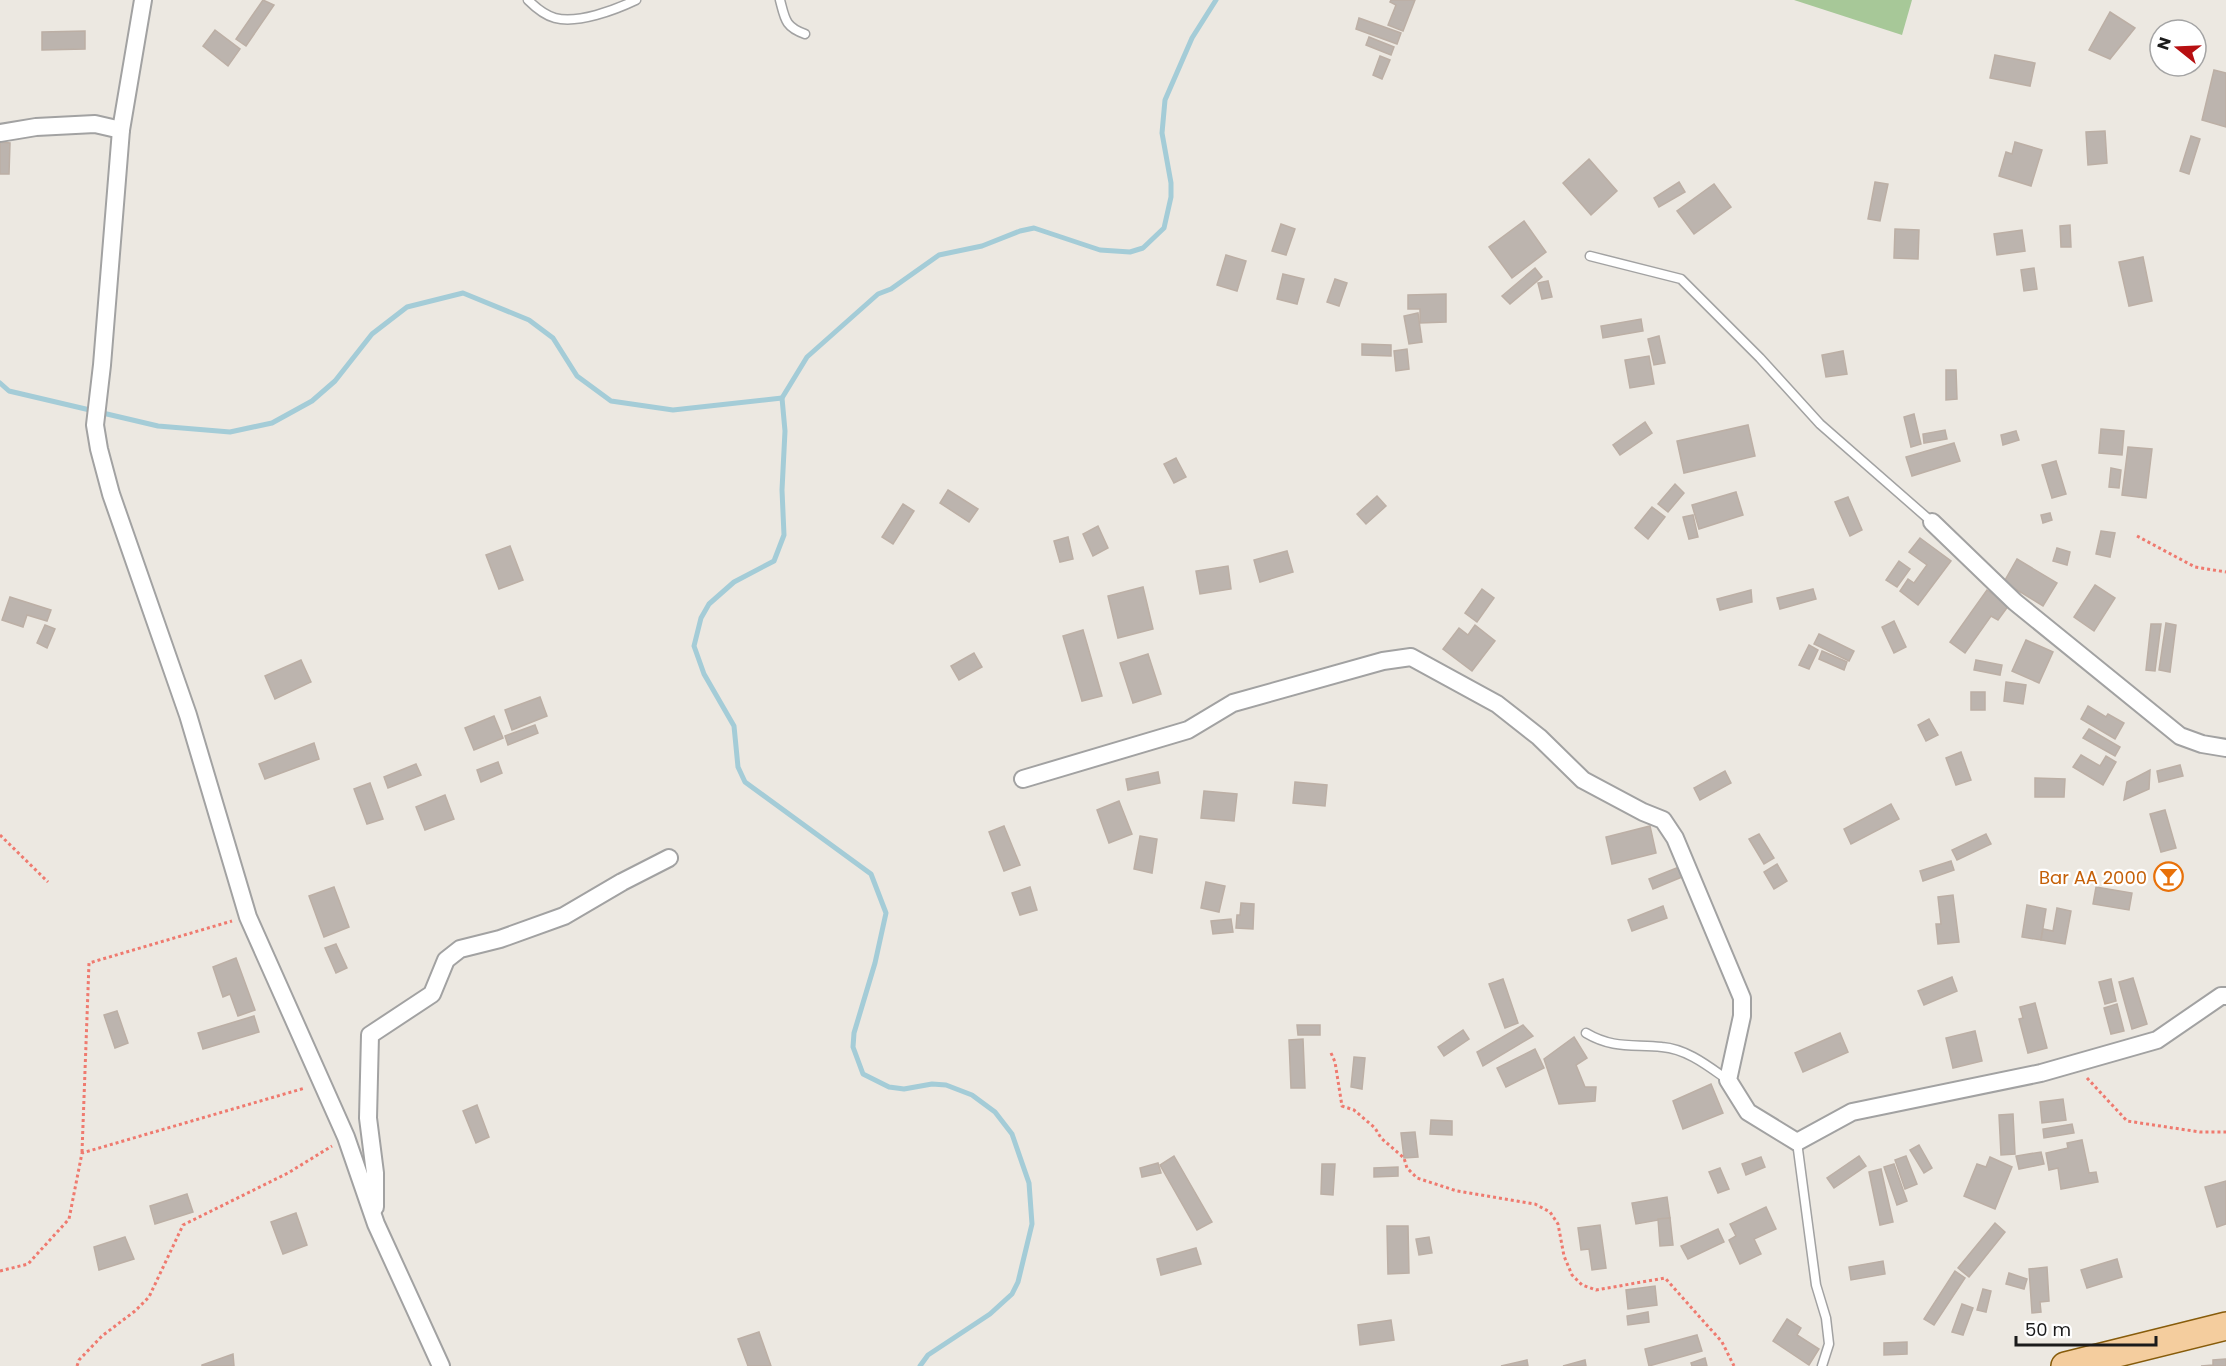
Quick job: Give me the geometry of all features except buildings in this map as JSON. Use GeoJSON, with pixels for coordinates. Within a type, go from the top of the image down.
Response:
{"type":"FeatureCollection","features":[{"type":"Feature","properties":{"kind":"main road"},"geometry":{"type":"LineString","coordinates":[[2065,1366],[2226,1326]]}},
{"type":"Feature","properties":{"kind":"street"},"geometry":{"type":"LineString","coordinates":[[143,0],[121,130],[95,425],[111,494],[188,716],[248,917],[346,1137],[375,1220],[441,1366]]}},
{"type":"Feature","properties":{"kind":"street"},"geometry":{"type":"LineString","coordinates":[[0,133],[95,124],[121,130]]}},
{"type":"Feature","properties":{"kind":"street"},"geometry":{"type":"LineString","coordinates":[[1932,522],[2015,602],[2180,736],[2202,744],[2226,748]]}},
{"type":"Feature","properties":{"kind":"street"},"geometry":{"type":"LineString","coordinates":[[1023,779],[1188,729],[1233,704],[1383,661],[1411,657],[1497,704],[1539,737],[1582,780],[1663,820],[1675,838],[1742,998],[1742,1016],[1728,1080],[1748,1112],[1797,1142],[1852,1112],[2041,1073],[2157,1040],[2221,996],[2226,996]]}},
{"type":"Feature","properties":{"kind":"street"},"geometry":{"type":"LineString","coordinates":[[375,1220],[375,1173],[368,1118],[370,1035],[432,994],[446,960],[460,949],[500,939],[564,916],[669,858]]}},
{"type":"Feature","properties":{"kind":"lane"},"geometry":{"type":"LineString","coordinates":[[528,0],[539,10],[554,18],[571,20],[619,9],[636,0]]}},
{"type":"Feature","properties":{"kind":"lane"},"geometry":{"type":"LineString","coordinates":[[780,0],[785,19],[792,29],[805,33]]}},
{"type":"Feature","properties":{"kind":"lane"},"geometry":{"type":"LineString","coordinates":[[1590,256],[1681,279],[1760,358],[1820,424],[1932,522]]}},
{"type":"Feature","properties":{"kind":"lane"},"geometry":{"type":"LineString","coordinates":[[1586,1033],[1601,1042],[1632,1047],[1664,1047],[1697,1058],[1728,1080]]}},
{"type":"Feature","properties":{"kind":"lane"},"geometry":{"type":"LineString","coordinates":[[1797,1142],[1816,1285],[1826,1318],[1829,1344],[1821,1366]]}},
{"type":"Feature","properties":{"kind":"path"},"geometry":{"type":"LineString","coordinates":[[2137,536],[2195,567],[2226,572]]}},
{"type":"Feature","properties":{"kind":"path"},"geometry":{"type":"LineString","coordinates":[[0,835],[48,882]]}},
{"type":"Feature","properties":{"kind":"path"},"geometry":{"type":"LineString","coordinates":[[0,1271],[28,1264],[69,1219],[82,1153],[89,963],[248,917]]}},
{"type":"Feature","properties":{"kind":"path"},"geometry":{"type":"LineString","coordinates":[[1330,1053],[1335,1062],[1342,1106],[1354,1110],[1375,1128],[1381,1138],[1404,1158],[1407,1168],[1417,1178],[1457,1191],[1535,1204],[1550,1212],[1558,1224],[1564,1256],[1572,1275],[1582,1285],[1596,1290],[1665,1278],[1722,1342],[1734,1366]]}},
{"type":"Feature","properties":{"kind":"path"},"geometry":{"type":"LineString","coordinates":[[2073,1064],[2127,1121],[2200,1132],[2226,1132]]}},
{"type":"Feature","properties":{"kind":"path"},"geometry":{"type":"LineString","coordinates":[[82,1153],[321,1083]]}},
{"type":"Feature","properties":{"kind":"path"},"geometry":{"type":"LineString","coordinates":[[77,1366],[79,1360],[102,1336],[135,1311],[149,1297],[183,1225],[288,1173],[346,1137]]}},
{"type":"Feature","properties":{"kind":"green space"},"geometry":{"type":"Polygon","coordinates":[[[1794,0],[1912,0],[1902,35],[1794,0]]]}},
{"type":"Feature","properties":{"kind":"waterway"},"geometry":{"type":"LineString","coordinates":[[920,1366],[928,1355],[990,1314],[1012,1294],[1018,1282],[1032,1224],[1029,1183],[1012,1134],[995,1112],[972,1095],[946,1085],[932,1084],[904,1089],[889,1087],[863,1074],[853,1047],[854,1033],[875,963],[886,913],[871,874],[745,782],[738,767],[734,726],[704,674],[694,646],[701,618],[709,604],[734,582],[774,561],[784,535],[782,490],[785,431],[782,398],[807,357],[878,294],[891,289],[939,255],[982,246],[1034,228],[1100,250],[1130,252],[1143,248],[1164,228],[1171,197],[1171,183],[1162,133],[1165,100],[1192,38],[1216,0]]}},
{"type":"Feature","properties":{"kind":"waterway"},"geometry":{"type":"LineString","coordinates":[[0,383],[9,391],[158,426],[230,432],[272,423],[312,401],[335,381],[372,334],[407,307],[463,293],[529,320],[553,338],[577,376],[611,401],[673,410],[782,398]]}},
{"type":"Feature","properties":{"kind":"place","name":"Bar AA 2000"},"geometry":{"type":"Point","coordinates":[2168,877]}}]}
